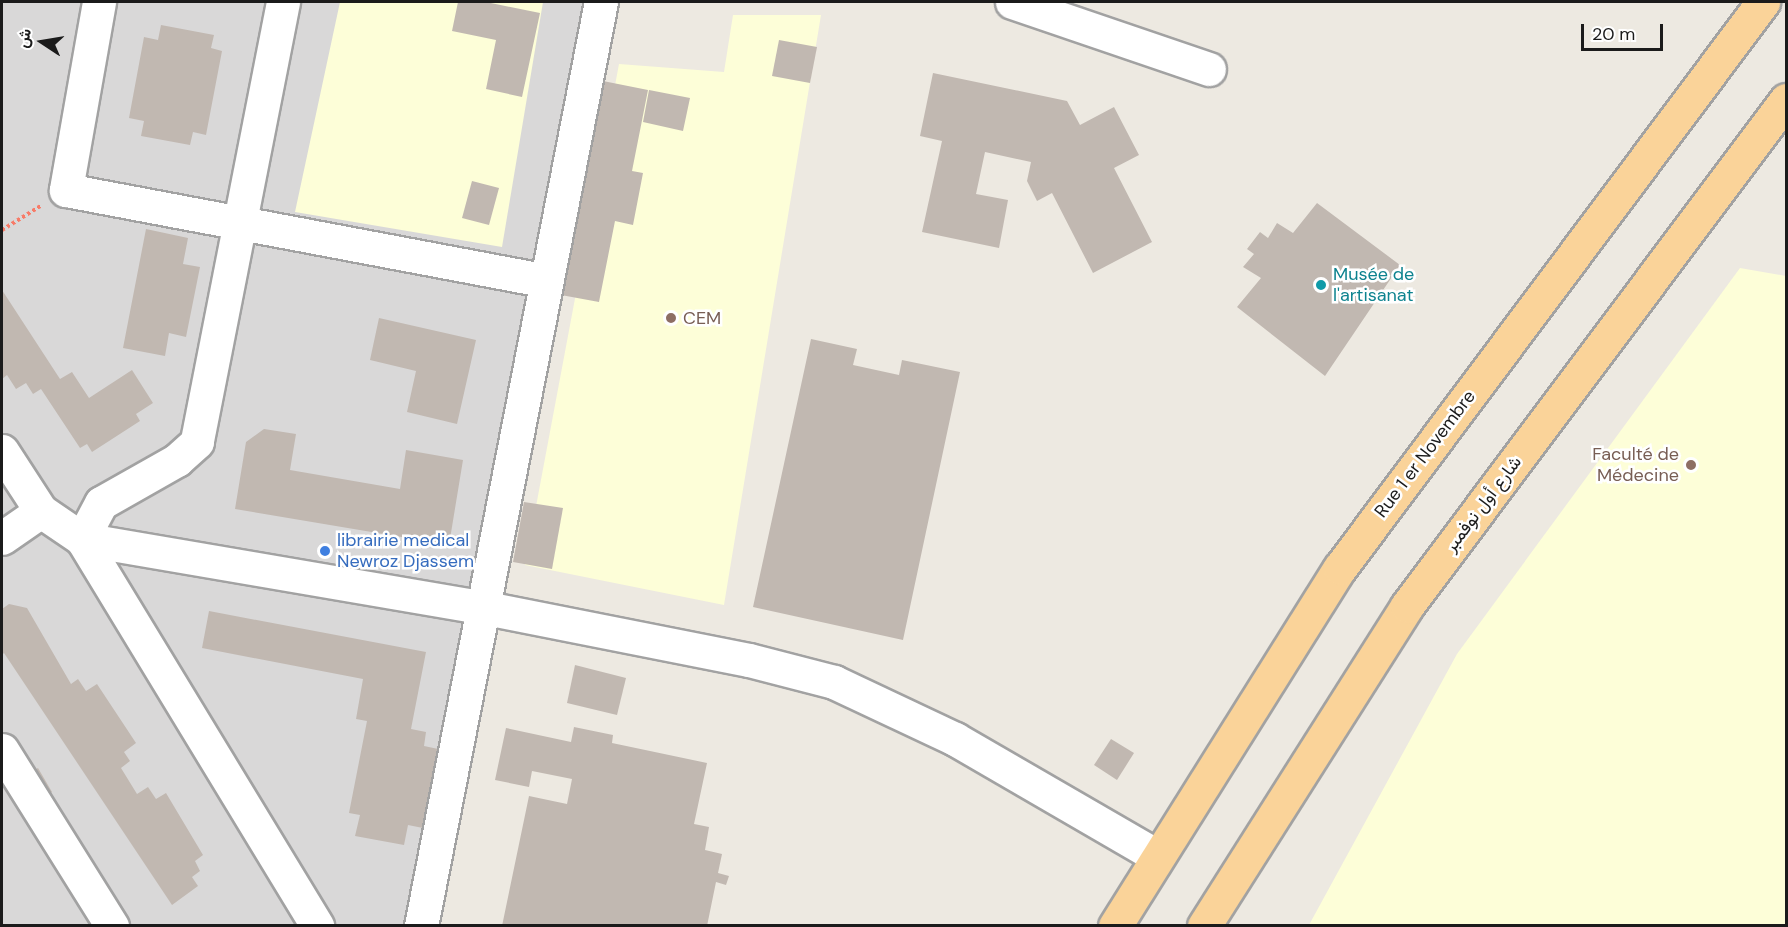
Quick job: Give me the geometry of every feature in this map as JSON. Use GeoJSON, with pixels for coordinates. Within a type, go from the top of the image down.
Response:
{"type":"FeatureCollection","features":[{"type":"Feature","properties":{"kind":"main road","name":"Rue 1 er Novembre"},"geometry":{"type":"LineString","coordinates":[[1114,926],[1340,568],[1763,2]]}},
{"type":"Feature","properties":{"kind":"main road","name":"شارع أول نوفمبر"},"geometry":{"type":"LineString","coordinates":[[1204,926],[1407,606],[1786,100]]}},
{"type":"Feature","properties":{"kind":"street"},"geometry":{"type":"LineString","coordinates":[[99,2],[66,190],[546,281]]}},
{"type":"Feature","properties":{"kind":"street"},"geometry":{"type":"LineString","coordinates":[[82,539],[101,503],[177,460],[197,442],[284,2]]}},
{"type":"Feature","properties":{"kind":"street"},"geometry":{"type":"LineString","coordinates":[[421,926],[481,607],[601,2]]}},
{"type":"Feature","properties":{"kind":"street"},"geometry":{"type":"LineString","coordinates":[[1012,2],[1209,69]]}},
{"type":"Feature","properties":{"kind":"street"},"geometry":{"type":"LineString","coordinates":[[2,451],[41,511],[82,539],[317,926]]}},
{"type":"Feature","properties":{"kind":"street"},"geometry":{"type":"LineString","coordinates":[[2,538],[41,511]]}},
{"type":"Feature","properties":{"kind":"street"},"geometry":{"type":"LineString","coordinates":[[82,539],[481,607],[749,660],[834,682],[955,739],[1157,856]]}},
{"type":"Feature","properties":{"kind":"street"},"geometry":{"type":"LineString","coordinates":[[2,750],[112,926]]}},
{"type":"Feature","properties":{"kind":"path"},"geometry":{"type":"LineString","coordinates":[[2,230],[66,190]]}},
{"type":"Feature","properties":{"kind":"shaded area"},"geometry":{"type":"Polygon","coordinates":[[[2,2],[601,2],[421,925],[2,926],[2,2]]]}},
{"type":"Feature","properties":{"kind":"shaded area"},"geometry":{"type":"Polygon","coordinates":[[[340,2],[543,2],[502,247],[295,212],[340,2]]]}},
{"type":"Feature","properties":{"kind":"shaded area","name":"CEM"},"geometry":{"type":"Polygon","coordinates":[[[733,15],[821,15],[724,605],[525,565],[619,64],[724,72],[733,15]]]}},
{"type":"Feature","properties":{"kind":"shaded area","name":"Faculté de Médecine"},"geometry":{"type":"Polygon","coordinates":[[[1740,268],[1786,276],[1786,925],[1309,925],[1457,654],[1740,268]]]}},
{"type":"Feature","properties":{"kind":"building"},"geometry":{"type":"Polygon","coordinates":[[[458,2],[486,2],[540,13],[522,97],[486,89],[496,40],[452,31],[458,2]]]}},
{"type":"Feature","properties":{"kind":"building"},"geometry":{"type":"Polygon","coordinates":[[[161,25],[214,35],[211,48],[222,51],[206,135],[193,132],[190,145],[141,136],[144,121],[129,118],[144,37],[158,40],[161,25]]]}},
{"type":"Feature","properties":{"kind":"building"},"geometry":{"type":"Polygon","coordinates":[[[779,40],[817,47],[810,83],[772,76],[779,40]]]}},
{"type":"Feature","properties":{"kind":"building"},"geometry":{"type":"Polygon","coordinates":[[[933,73],[1067,101],[1080,125],[1114,107],[1139,155],[1114,168],[1152,242],[1093,273],[1052,193],[1037,201],[1027,181],[1031,162],[985,152],[976,194],[1008,200],[999,248],[922,232],[942,141],[920,136],[933,73]]]}},
{"type":"Feature","properties":{"kind":"building"},"geometry":{"type":"Polygon","coordinates":[[[603,81],[648,90],[632,171],[643,173],[633,225],[615,221],[599,302],[561,295],[603,81]]]}},
{"type":"Feature","properties":{"kind":"building"},"geometry":{"type":"Polygon","coordinates":[[[649,90],[690,98],[683,131],[643,122],[649,90]]]}},
{"type":"Feature","properties":{"kind":"building"},"geometry":{"type":"Polygon","coordinates":[[[472,181],[499,188],[489,225],[462,218],[472,181]]]}},
{"type":"Feature","properties":{"kind":"building","name":"Musée de l'artisanat"},"geometry":{"type":"Polygon","coordinates":[[[1317,203],[1400,265],[1325,376],[1237,307],[1261,278],[1243,267],[1254,254],[1247,249],[1260,232],[1268,238],[1277,223],[1293,233],[1317,203]]]}},
{"type":"Feature","properties":{"kind":"building"},"geometry":{"type":"Polygon","coordinates":[[[146,229],[188,238],[183,264],[200,267],[186,337],[169,333],[165,356],[123,348],[146,229]]]}},
{"type":"Feature","properties":{"kind":"building"},"geometry":{"type":"Polygon","coordinates":[[[2,290],[60,379],[72,372],[89,398],[132,370],[153,403],[136,414],[140,421],[92,452],[87,444],[80,448],[41,389],[33,394],[26,383],[16,389],[7,375],[2,379],[2,290]]]}},
{"type":"Feature","properties":{"kind":"building"},"geometry":{"type":"Polygon","coordinates":[[[379,318],[476,340],[457,424],[407,412],[416,371],[370,360],[379,318]]]}},
{"type":"Feature","properties":{"kind":"building"},"geometry":{"type":"Polygon","coordinates":[[[811,339],[857,349],[853,365],[899,375],[902,360],[960,372],[903,640],[753,607],[811,339]]]}},
{"type":"Feature","properties":{"kind":"building"},"geometry":{"type":"Polygon","coordinates":[[[264,429],[296,434],[290,470],[400,489],[406,450],[463,460],[449,545],[235,509],[246,442],[264,429]]]}},
{"type":"Feature","properties":{"kind":"building"},"geometry":{"type":"Polygon","coordinates":[[[524,502],[563,508],[552,569],[513,562],[524,502]]]}},
{"type":"Feature","properties":{"kind":"building"},"geometry":{"type":"Polygon","coordinates":[[[9,604],[27,608],[71,684],[78,679],[86,691],[97,684],[136,743],[124,752],[130,761],[121,768],[137,794],[148,787],[156,799],[166,793],[203,855],[195,861],[200,871],[192,877],[198,886],[172,905],[4,653],[2,655],[2,609],[9,604]]]}},
{"type":"Feature","properties":{"kind":"building"},"geometry":{"type":"Polygon","coordinates":[[[209,611],[426,652],[411,729],[426,732],[424,746],[443,750],[428,829],[408,825],[404,845],[355,836],[360,815],[349,813],[367,721],[356,719],[363,679],[202,648],[209,611]]]}},
{"type":"Feature","properties":{"kind":"building"},"geometry":{"type":"Polygon","coordinates":[[[575,665],[626,678],[617,715],[567,703],[575,665]]]}},
{"type":"Feature","properties":{"kind":"building"},"geometry":{"type":"Polygon","coordinates":[[[574,727],[613,735],[612,743],[707,763],[694,824],[709,827],[705,850],[722,854],[718,873],[729,876],[726,885],[716,882],[707,926],[502,926],[529,796],[567,804],[572,779],[532,771],[529,787],[495,780],[506,728],[571,742],[574,727]]]}},
{"type":"Feature","properties":{"kind":"building"},"geometry":{"type":"Polygon","coordinates":[[[1111,739],[1134,753],[1117,780],[1094,765],[1111,739]]]}},
{"type":"Feature","properties":{"kind":"building"},"geometry":{"type":"Polygon","coordinates":[[[38,768],[52,792],[39,800],[25,776],[38,768]]]}},
{"type":"Feature","properties":{"kind":"place","name":"Musée de l'artisanat"},"geometry":{"type":"Point","coordinates":[1321,285]}},
{"type":"Feature","properties":{"kind":"place","name":"CEM"},"geometry":{"type":"Point","coordinates":[671,318]}},
{"type":"Feature","properties":{"kind":"place","name":"Faculté de Médecine"},"geometry":{"type":"Point","coordinates":[1691,465]}},
{"type":"Feature","properties":{"kind":"place","name":"librairie medical Newroz Djassem"},"geometry":{"type":"Point","coordinates":[325,551]}}]}
